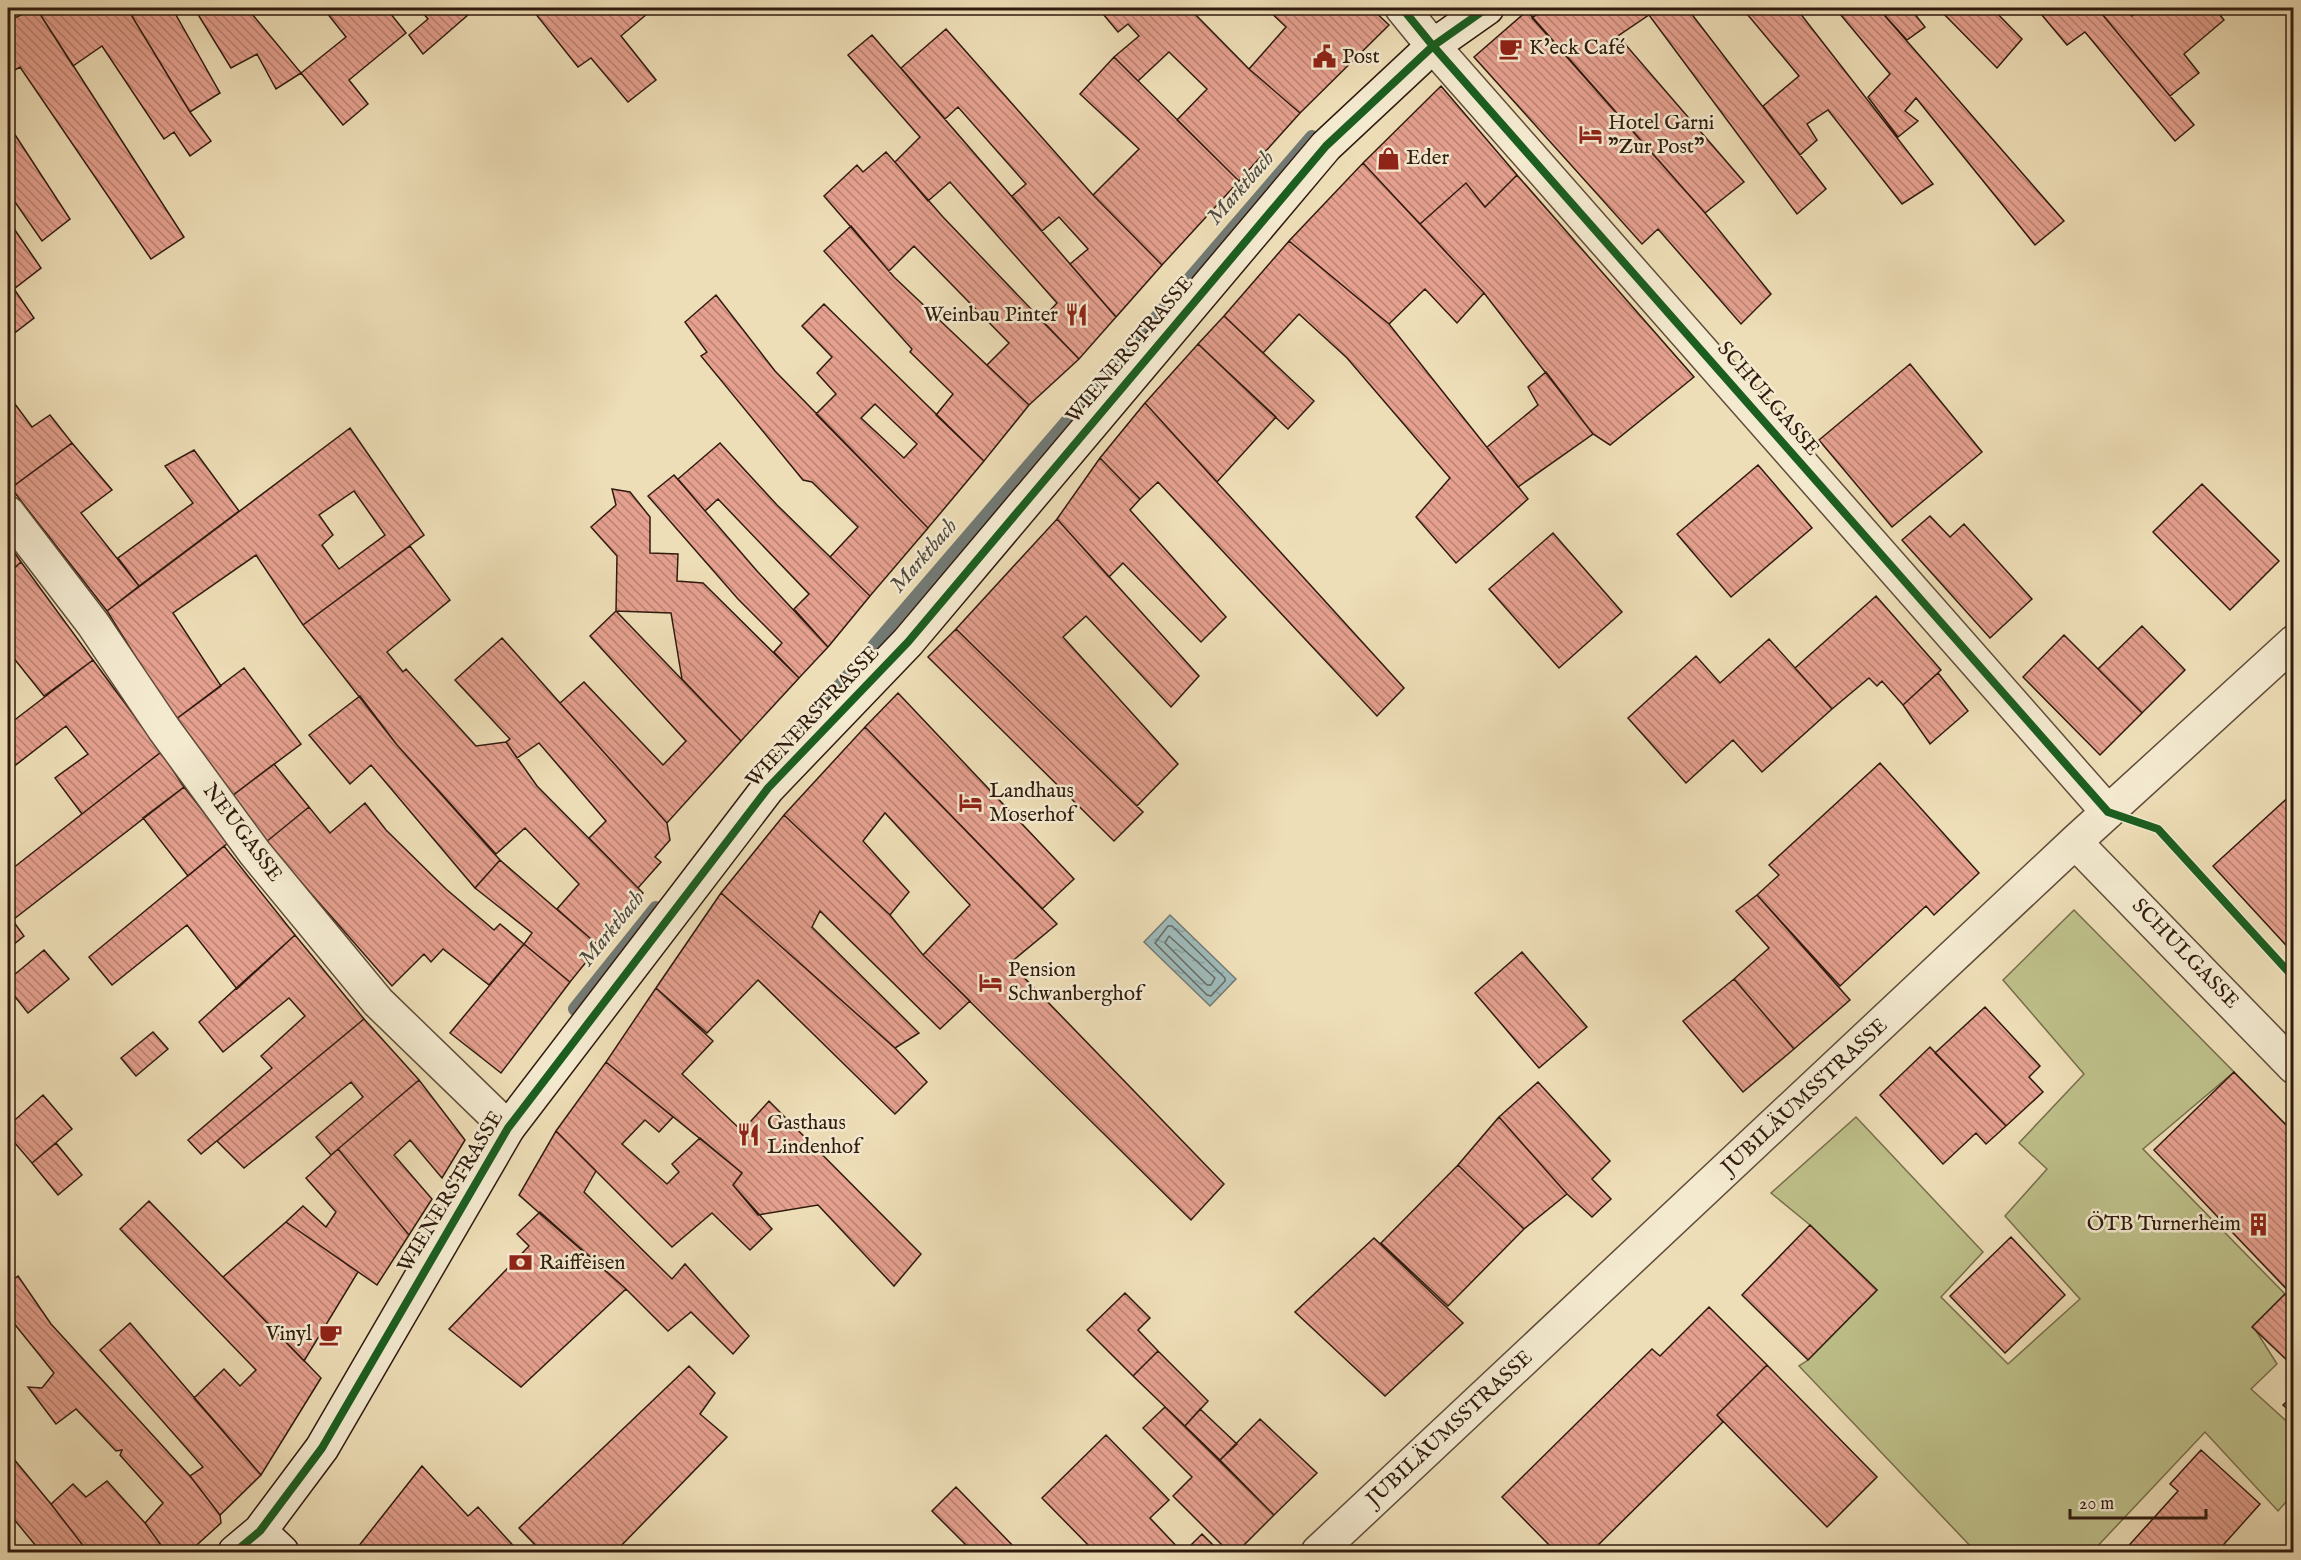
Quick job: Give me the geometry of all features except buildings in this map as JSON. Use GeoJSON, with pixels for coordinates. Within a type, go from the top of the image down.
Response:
{"type":"FeatureCollection","features":[{"type":"Feature","properties":{"kind":"street","name":"SCHULGASSE"},"geometry":{"type":"LineString","coordinates":[[1402,8],[2108,812]]}},
{"type":"Feature","properties":{"kind":"street","name":"WIENERSTRASSE"},"geometry":{"type":"LineString","coordinates":[[235,1552],[271,1542],[322,1448],[508,1128],[768,788],[908,642],[1326,146],[1433,46],[1487,8]]}},
{"type":"Feature","properties":{"kind":"street","name":"NEUGASSE"},"geometry":{"type":"LineString","coordinates":[[8,513],[93,624],[164,729],[255,853],[378,1002],[508,1128]]}},
{"type":"Feature","properties":{"kind":"street","name":"JUBILÄUMSSTRASSE"},"geometry":{"type":"LineString","coordinates":[[1318,1552],[2075,842],[2294,642]]}},
{"type":"Feature","properties":{"kind":"street","name":"SCHULGASSE"},"geometry":{"type":"LineString","coordinates":[[2075,842],[2294,1067]]}},
{"type":"Feature","properties":{"kind":"green space"},"geometry":{"type":"Polygon","coordinates":[[[2074,910],[2234,1072],[2143,1149],[2285,1294],[2253,1326],[2277,1364],[2251,1389],[2293,1427],[2293,1494],[2278,1511],[2205,1432],[2092,1552],[1976,1552],[1799,1366],[1808,1360],[1877,1290],[1810,1225],[1771,1193],[1856,1117],[1983,1252],[1941,1297],[2008,1364],[2080,1299],[2005,1216],[2047,1169],[2019,1143],[2084,1074],[2003,980],[2074,910]]]}},
{"type":"Feature","properties":{"kind":"water"},"geometry":{"type":"Polygon","coordinates":[[[1170,915],[1236,979],[1210,1006],[1144,942],[1170,915]]]}},
{"type":"Feature","properties":{"kind":"waterway","name":"Marktbach"},"geometry":{"type":"LineString","coordinates":[[1450,11],[1455,8]]}},
{"type":"Feature","properties":{"kind":"waterway","name":"Marktbach"},"geometry":{"type":"LineString","coordinates":[[801,731],[1312,137]]}},
{"type":"Feature","properties":{"kind":"waterway","name":"Marktbach"},"geometry":{"type":"LineString","coordinates":[[575,1009],[656,908]]}},
{"type":"Feature","properties":{"kind":"cycle path"},"geometry":{"type":"LineString","coordinates":[[1402,8],[2108,812],[2158,829],[2294,978]]}},
{"type":"Feature","properties":{"kind":"cycle path"},"geometry":{"type":"LineString","coordinates":[[235,1552],[260,1531],[322,1448],[508,1128],[768,788],[908,642],[1326,146],[1433,46],[1487,8]]}},
{"type":"Feature","properties":{"kind":"place","name":"K'eck Café"},"geometry":{"type":"Point","coordinates":[1511,48]}},
{"type":"Feature","properties":{"kind":"place","name":"Post"},"geometry":{"type":"Point","coordinates":[1324,57]}},
{"type":"Feature","properties":{"kind":"place","name":"Hotel Garni \"Zur Post\""},"geometry":{"type":"Point","coordinates":[1590,135]}},
{"type":"Feature","properties":{"kind":"place","name":"Eder"},"geometry":{"type":"Point","coordinates":[1388,158]}},
{"type":"Feature","properties":{"kind":"place","name":"Weinbau Pinter"},"geometry":{"type":"Point","coordinates":[1076,315]}},
{"type":"Feature","properties":{"kind":"place","name":"Landhaus Moserhof"},"geometry":{"type":"Point","coordinates":[971,803]}},
{"type":"Feature","properties":{"kind":"place","name":"Pension Schwanberghof"},"geometry":{"type":"Point","coordinates":[990,982]}},
{"type":"Feature","properties":{"kind":"place","name":"Gasthaus Lindenhof"},"geometry":{"type":"Point","coordinates":[749,1135]}},
{"type":"Feature","properties":{"kind":"place","name":"ÖTB Turnerheim"},"geometry":{"type":"Point","coordinates":[2259,1224]}},
{"type":"Feature","properties":{"kind":"place","name":"Raiffeisen"},"geometry":{"type":"Point","coordinates":[521,1263]}},
{"type":"Feature","properties":{"kind":"place","name":"Vinyl"},"geometry":{"type":"Point","coordinates":[330,1334]}}]}
